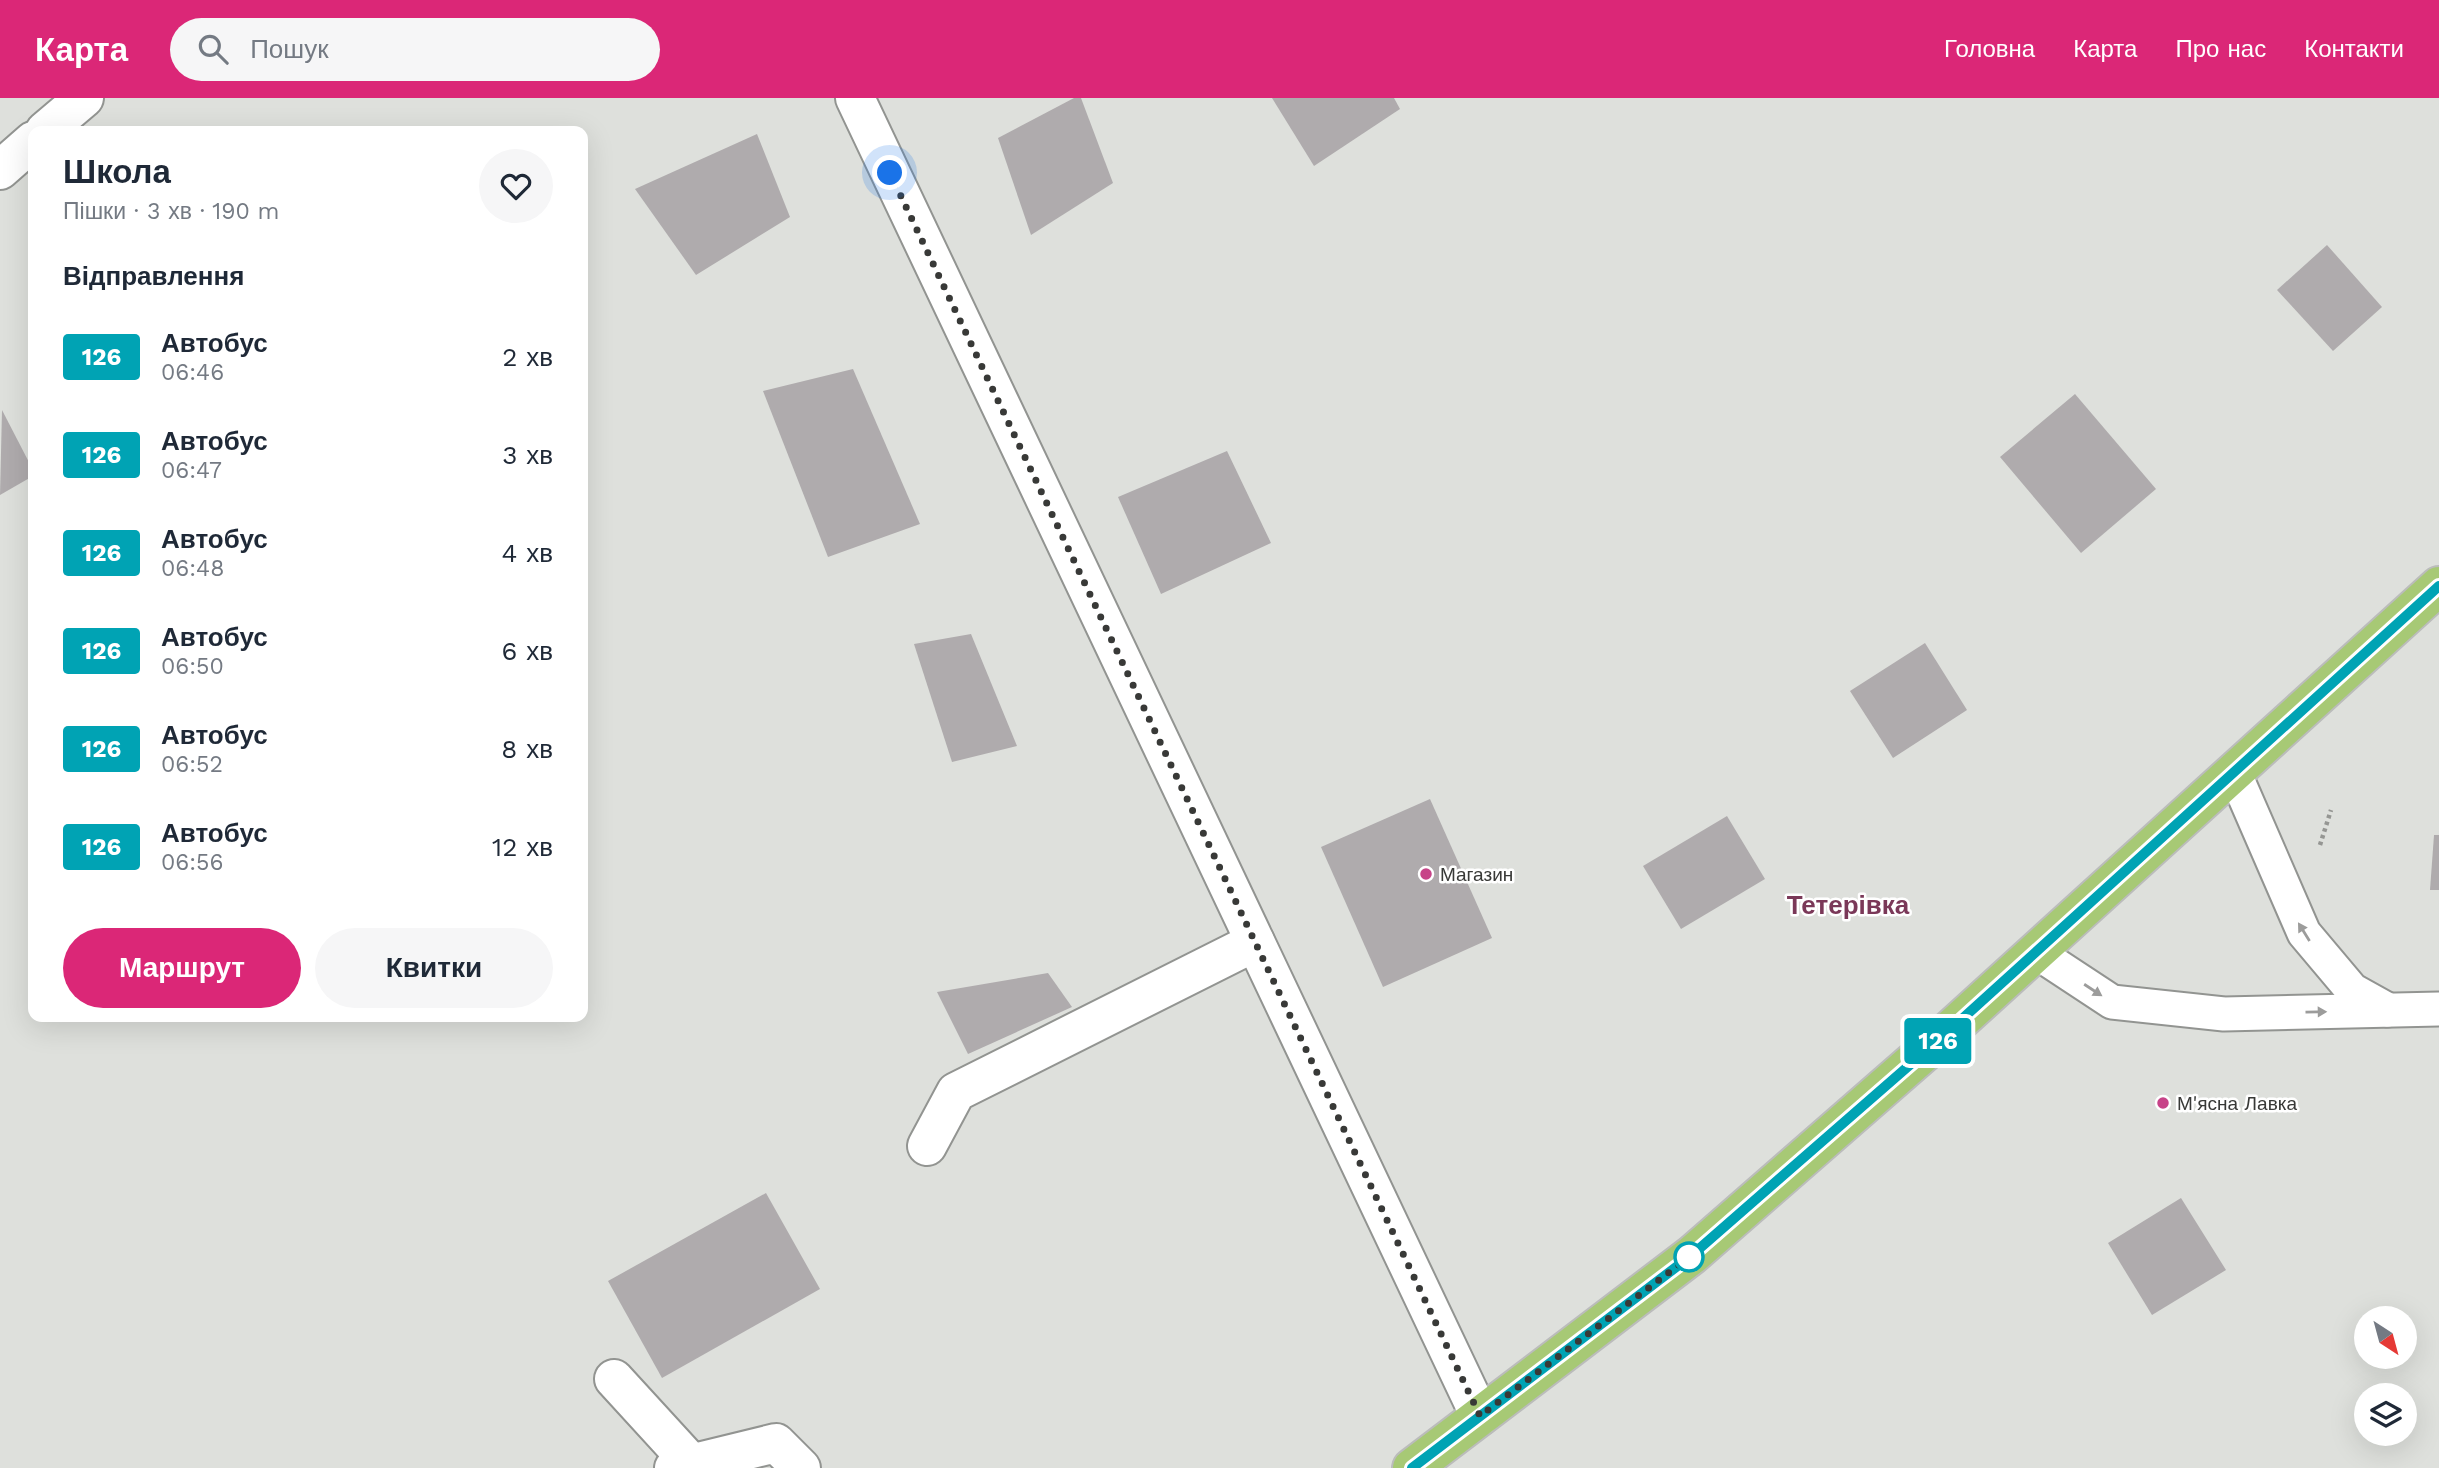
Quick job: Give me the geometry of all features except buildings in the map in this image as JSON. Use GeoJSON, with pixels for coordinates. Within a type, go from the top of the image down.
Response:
{"type":"FeatureCollection","features":[{"type":"Feature","properties":{"kind":"main road"},"geometry":{"type":"LineString","coordinates":[[1412,1468],[1692,1255],[2036,952],[2439,586]]}},
{"type":"Feature","properties":{"kind":"street"},"geometry":{"type":"LineString","coordinates":[[51,126],[84,98]]}},
{"type":"Feature","properties":{"kind":"street"},"geometry":{"type":"LineString","coordinates":[[855,98],[1480,1416]]}},
{"type":"Feature","properties":{"kind":"street"},"geometry":{"type":"LineString","coordinates":[[0,170],[28,145]]}},
{"type":"Feature","properties":{"kind":"street"},"geometry":{"type":"LineString","coordinates":[[927,1146],[956,1092],[1255,942]]}},
{"type":"Feature","properties":{"kind":"street"},"geometry":{"type":"LineString","coordinates":[[614,1379],[682,1465],[776,1443],[801,1468]]}},
{"type":"Feature","properties":{"kind":"lane"},"geometry":{"type":"LineString","coordinates":[[2234,772],[2304,933],[2351,990],[2389,1010]]}},
{"type":"Feature","properties":{"kind":"lane"},"geometry":{"type":"LineString","coordinates":[[2036,952],[2112,1002],[2224,1014],[2439,1009]]}},
{"type":"Feature","properties":{"kind":"bus line","name":"126"},"geometry":{"type":"LineString","coordinates":[[1412,1468],[1692,1255],[1951,1029],[2439,586]]}},
{"type":"Feature","properties":{"kind":"place","name":"Магазин"},"geometry":{"type":"Point","coordinates":[1426,874]}},
{"type":"Feature","properties":{"kind":"place","name":"М'ясна Лавка"},"geometry":{"type":"Point","coordinates":[2163,1103]}},
{"type":"Feature","properties":{"kind":"district","name":"Тетерівка"},"geometry":{"type":"Point","coordinates":[1848,905]}},
{"type":"Feature","properties":{"kind":"route"},"geometry":{"type":"LineString","coordinates":[[890,173],[1480,1416],[1692,1255],[1689,1257]]}}]}
